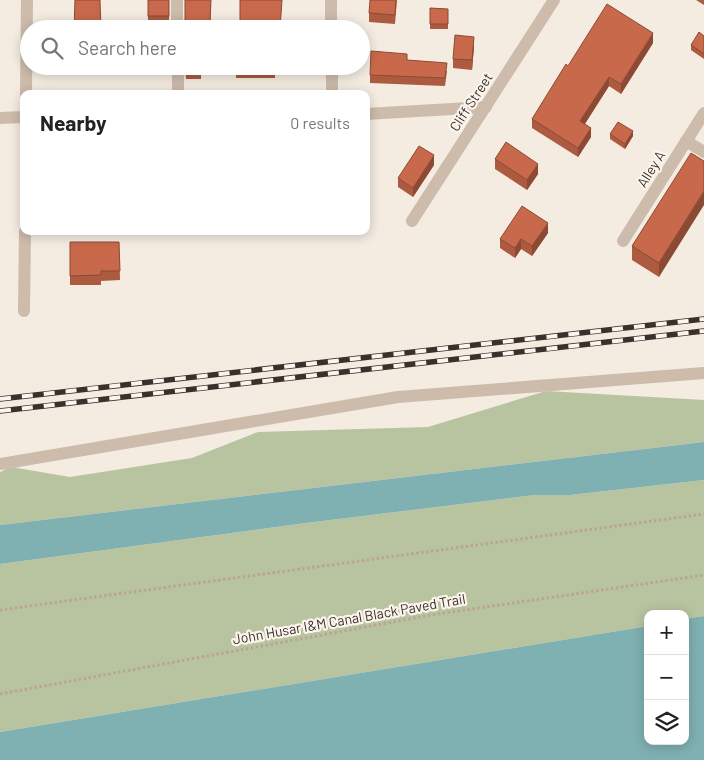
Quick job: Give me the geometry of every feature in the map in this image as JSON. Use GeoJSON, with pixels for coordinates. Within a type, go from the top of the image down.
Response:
{"type":"FeatureCollection","features":[{"type":"Feature","properties":{"kind":"street"},"geometry":{"type":"LineString","coordinates":[[27,0],[27,20]]}},
{"type":"Feature","properties":{"kind":"street"},"geometry":{"type":"LineString","coordinates":[[177,0],[177,20]]}},
{"type":"Feature","properties":{"kind":"street"},"geometry":{"type":"LineString","coordinates":[[331,0],[331,20]]}},
{"type":"Feature","properties":{"kind":"street","name":"Cliff Street"},"geometry":{"type":"LineString","coordinates":[[412,221],[554,0]]}},
{"type":"Feature","properties":{"kind":"street"},"geometry":{"type":"LineString","coordinates":[[26,75],[26,90]]}},
{"type":"Feature","properties":{"kind":"street"},"geometry":{"type":"LineString","coordinates":[[178,75],[178,90]]}},
{"type":"Feature","properties":{"kind":"street"},"geometry":{"type":"LineString","coordinates":[[332,75],[332,90]]}},
{"type":"Feature","properties":{"kind":"street"},"geometry":{"type":"LineString","coordinates":[[370,114],[486,107]]}},
{"type":"Feature","properties":{"kind":"street","name":"Alley A"},"geometry":{"type":"LineString","coordinates":[[623,241],[704,113]]}},
{"type":"Feature","properties":{"kind":"street"},"geometry":{"type":"LineString","coordinates":[[0,118],[20,117]]}},
{"type":"Feature","properties":{"kind":"street"},"geometry":{"type":"LineString","coordinates":[[686,141],[704,152]]}},
{"type":"Feature","properties":{"kind":"street"},"geometry":{"type":"LineString","coordinates":[[24,311],[25,235]]}},
{"type":"Feature","properties":{"kind":"street"},"geometry":{"type":"LineString","coordinates":[[0,464],[398,397],[704,373]]}},
{"type":"Feature","properties":{"kind":"path"},"geometry":{"type":"LineString","coordinates":[[0,610],[704,514]]}},
{"type":"Feature","properties":{"kind":"path","name":"John Husar I&M Canal Black Paved Trail"},"geometry":{"type":"LineString","coordinates":[[0,694],[431,615],[704,575]]}},
{"type":"Feature","properties":{"kind":"green space"},"geometry":{"type":"Polygon","coordinates":[[[546,391],[704,400],[704,442],[0,525],[0,472],[11,467],[70,477],[192,458],[258,432],[428,427],[546,391]]]}},
{"type":"Feature","properties":{"kind":"green space"},"geometry":{"type":"Polygon","coordinates":[[[704,480],[704,616],[689,618],[689,610],[644,610],[644,627],[0,732],[0,564],[306,523],[535,495],[570,495],[704,480]]]}},
{"type":"Feature","properties":{"kind":"water"},"geometry":{"type":"Polygon","coordinates":[[[704,442],[704,480],[570,495],[535,495],[306,523],[0,564],[0,525],[704,442]]]}},
{"type":"Feature","properties":{"kind":"water"},"geometry":{"type":"Polygon","coordinates":[[[704,616],[704,760],[0,760],[0,732],[644,627],[644,745],[689,745],[689,618],[704,616]]]}},
{"type":"Feature","properties":{"kind":"building"},"geometry":{"type":"Polygon","coordinates":[[[75,0],[100,0],[101,20],[74,20],[75,0]]]}},
{"type":"Feature","properties":{"kind":"building"},"geometry":{"type":"Polygon","coordinates":[[[148,0],[169,0],[169,16],[148,16],[148,0]]]}},
{"type":"Feature","properties":{"kind":"building"},"geometry":{"type":"Polygon","coordinates":[[[185,0],[211,0],[210,20],[185,20],[185,0]]]}},
{"type":"Feature","properties":{"kind":"building"},"geometry":{"type":"Polygon","coordinates":[[[240,0],[282,0],[281,20],[240,20],[240,0]]]}},
{"type":"Feature","properties":{"kind":"building"},"geometry":{"type":"Polygon","coordinates":[[[370,0],[396,0],[395,15],[369,13],[370,0]]]}},
{"type":"Feature","properties":{"kind":"building"},"geometry":{"type":"Polygon","coordinates":[[[607,4],[653,33],[621,84],[609,77],[580,121],[591,128],[578,148],[532,119],[566,64],[568,66],[607,4]]]}},
{"type":"Feature","properties":{"kind":"building"},"geometry":{"type":"Polygon","coordinates":[[[430,8],[448,9],[448,24],[430,24],[430,8]]]}},
{"type":"Feature","properties":{"kind":"building"},"geometry":{"type":"Polygon","coordinates":[[[699,32],[704,36],[704,54],[691,45],[699,32]]]}},
{"type":"Feature","properties":{"kind":"building"},"geometry":{"type":"Polygon","coordinates":[[[455,35],[474,37],[472,60],[453,59],[455,35]]]}},
{"type":"Feature","properties":{"kind":"building"},"geometry":{"type":"Polygon","coordinates":[[[371,51],[407,54],[407,60],[447,63],[445,78],[370,75],[371,51]]]}},
{"type":"Feature","properties":{"kind":"building"},"geometry":{"type":"Polygon","coordinates":[[[618,122],[633,131],[625,144],[610,134],[618,122]]]}},
{"type":"Feature","properties":{"kind":"building"},"geometry":{"type":"Polygon","coordinates":[[[506,142],[538,164],[527,180],[495,159],[506,142]]]}},
{"type":"Feature","properties":{"kind":"building"},"geometry":{"type":"Polygon","coordinates":[[[419,146],[434,155],[413,188],[398,178],[419,146]]]}},
{"type":"Feature","properties":{"kind":"building"},"geometry":{"type":"Polygon","coordinates":[[[691,153],[704,161],[704,191],[659,263],[632,246],[691,153]]]}},
{"type":"Feature","properties":{"kind":"building"},"geometry":{"type":"Polygon","coordinates":[[[522,206],[548,223],[532,246],[521,239],[515,248],[500,239],[522,206]]]}},
{"type":"Feature","properties":{"kind":"building"},"geometry":{"type":"Polygon","coordinates":[[[70,242],[119,242],[120,271],[101,271],[101,275],[70,276],[70,242]]]}},
{"type":"Feature","properties":{"kind":"railway"},"geometry":{"type":"LineString","coordinates":[[0,399],[704,319]]}},
{"type":"Feature","properties":{"kind":"railway"},"geometry":{"type":"LineString","coordinates":[[0,411],[704,331]]}}]}
